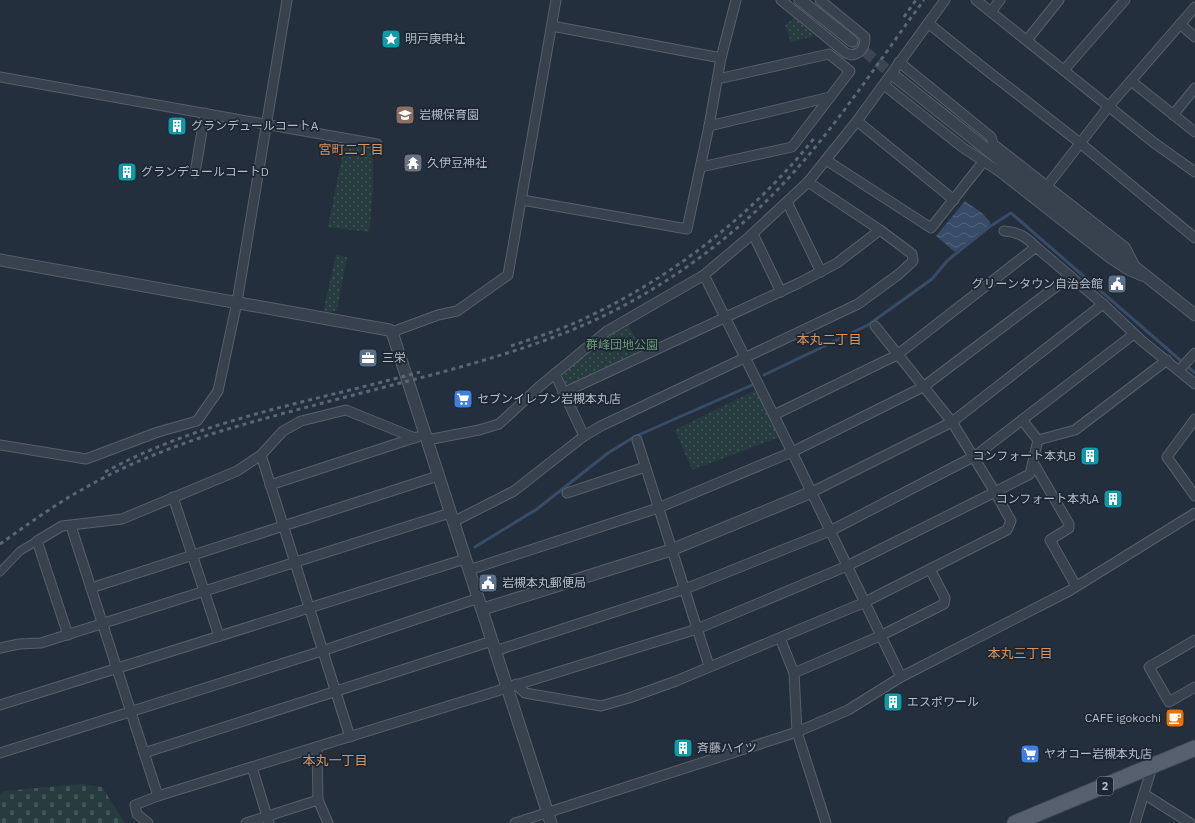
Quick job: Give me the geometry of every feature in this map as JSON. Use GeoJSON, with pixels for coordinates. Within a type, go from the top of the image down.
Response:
{"type":"FeatureCollection","features":[{"type":"Feature","properties":{"kind":"main road","name":"2"},"geometry":{"type":"LineString","coordinates":[[1015,823],[1034,819],[1195,748]]}},
{"type":"Feature","properties":{"kind":"street"},"geometry":{"type":"LineString","coordinates":[[0,445],[86,459],[158,432],[197,421],[218,391],[237,302],[287,0]]}},
{"type":"Feature","properties":{"kind":"street"},"geometry":{"type":"LineString","coordinates":[[0,260],[237,302],[389,330],[392,332],[438,315],[457,311],[508,275],[556,0]]}},
{"type":"Feature","properties":{"kind":"street"},"geometry":{"type":"LineString","coordinates":[[522,200],[687,229],[701,167],[721,58],[736,0]]}},
{"type":"Feature","properties":{"kind":"street"},"geometry":{"type":"LineString","coordinates":[[781,0],[846,53],[852,55],[859,54],[865,45],[865,37],[820,0]]}},
{"type":"Feature","properties":{"kind":"street"},"geometry":{"type":"LineString","coordinates":[[800,0],[852,41]]}},
{"type":"Feature","properties":{"kind":"street"},"geometry":{"type":"LineString","coordinates":[[270,485],[422,438],[479,430],[499,424],[554,374],[607,330],[704,275],[788,202],[808,182],[857,121],[945,0]]}},
{"type":"Feature","properties":{"kind":"street"},"geometry":{"type":"LineString","coordinates":[[976,0],[1153,142],[1195,172]]}},
{"type":"Feature","properties":{"kind":"street"},"geometry":{"type":"LineString","coordinates":[[991,12],[1000,0]]}},
{"type":"Feature","properties":{"kind":"street"},"geometry":{"type":"LineString","coordinates":[[1027,40],[1059,0]]}},
{"type":"Feature","properties":{"kind":"street"},"geometry":{"type":"LineString","coordinates":[[1064,70],[1125,0]]}},
{"type":"Feature","properties":{"kind":"street"},"geometry":{"type":"LineString","coordinates":[[1047,186],[1109,106],[1195,7]]}},
{"type":"Feature","properties":{"kind":"street"},"geometry":{"type":"LineString","coordinates":[[928,24],[1080,143],[1195,238]]}},
{"type":"Feature","properties":{"kind":"street"},"geometry":{"type":"LineString","coordinates":[[1180,24],[1195,37]]}},
{"type":"Feature","properties":{"kind":"street"},"geometry":{"type":"LineString","coordinates":[[552,26],[721,58]]}},
{"type":"Feature","properties":{"kind":"street"},"geometry":{"type":"LineString","coordinates":[[701,167],[792,147],[850,71],[829,54],[718,79]]}},
{"type":"Feature","properties":{"kind":"street"},"geometry":{"type":"LineString","coordinates":[[899,62],[991,137],[993,144],[1125,247],[1137,270]]}},
{"type":"Feature","properties":{"kind":"street"},"geometry":{"type":"LineString","coordinates":[[0,77],[266,123],[377,144]]}},
{"type":"Feature","properties":{"kind":"street"},"geometry":{"type":"LineString","coordinates":[[897,78],[1195,315]]}},
{"type":"Feature","properties":{"kind":"street"},"geometry":{"type":"LineString","coordinates":[[1130,81],[1195,132]]}},
{"type":"Feature","properties":{"kind":"street"},"geometry":{"type":"LineString","coordinates":[[884,85],[934,126],[983,162],[1000,172],[1111,259],[1128,270],[1147,278]]}},
{"type":"Feature","properties":{"kind":"street"},"geometry":{"type":"LineString","coordinates":[[1173,115],[1195,88]]}},
{"type":"Feature","properties":{"kind":"street"},"geometry":{"type":"LineString","coordinates":[[709,126],[830,97]]}},
{"type":"Feature","properties":{"kind":"street"},"geometry":{"type":"LineString","coordinates":[[195,173],[206,113]]}},
{"type":"Feature","properties":{"kind":"street"},"geometry":{"type":"LineString","coordinates":[[857,121],[954,200]]}},
{"type":"Feature","properties":{"kind":"street"},"geometry":{"type":"LineString","coordinates":[[826,160],[931,228],[983,162]]}},
{"type":"Feature","properties":{"kind":"street"},"geometry":{"type":"LineString","coordinates":[[0,648],[19,644],[41,643],[294,562],[451,518],[514,491],[584,436],[601,426],[858,304],[899,274],[913,261],[912,254],[880,230],[808,182]]}},
{"type":"Feature","properties":{"kind":"street"},"geometry":{"type":"LineString","coordinates":[[788,202],[821,272]]}},
{"type":"Feature","properties":{"kind":"street"},"geometry":{"type":"LineString","coordinates":[[563,393],[821,272],[837,263],[880,230]]}},
{"type":"Feature","properties":{"kind":"street"},"geometry":{"type":"LineString","coordinates":[[1004,231],[1016,232],[1026,237],[1103,304],[1134,334],[1195,384]]}},
{"type":"Feature","properties":{"kind":"street"},"geometry":{"type":"LineString","coordinates":[[753,234],[781,292]]}},
{"type":"Feature","properties":{"kind":"street"},"geometry":{"type":"LineString","coordinates":[[774,415],[897,355],[1036,247]]}},
{"type":"Feature","properties":{"kind":"street"},"geometry":{"type":"LineString","coordinates":[[704,275],[726,316],[744,357],[812,492],[863,603],[901,678]]}},
{"type":"Feature","properties":{"kind":"street"},"geometry":{"type":"LineString","coordinates":[[469,570],[658,508],[792,452],[923,387],[1070,276]]}},
{"type":"Feature","properties":{"kind":"street"},"geometry":{"type":"LineString","coordinates":[[0,753],[322,651],[671,550],[812,492],[952,422],[1103,304]]}},
{"type":"Feature","properties":{"kind":"street"},"geometry":{"type":"LineString","coordinates":[[511,686],[525,693],[601,706],[629,698],[780,638],[863,603],[1007,530],[1011,521],[974,456],[952,422],[875,326]]}},
{"type":"Feature","properties":{"kind":"street"},"geometry":{"type":"LineString","coordinates":[[392,332],[422,438],[438,476],[464,559],[481,604],[494,646],[511,686],[550,818]]}},
{"type":"Feature","properties":{"kind":"street"},"geometry":{"type":"LineString","coordinates":[[144,753],[336,692],[685,589],[830,531],[974,456],[1134,334]]}},
{"type":"Feature","properties":{"kind":"street"},"geometry":{"type":"LineString","coordinates":[[1184,366],[1195,353]]}},
{"type":"Feature","properties":{"kind":"street"},"geometry":{"type":"LineString","coordinates":[[1038,440],[1075,430],[1167,360]]}},
{"type":"Feature","properties":{"kind":"street"},"geometry":{"type":"LineString","coordinates":[[554,374],[584,436]]}},
{"type":"Feature","properties":{"kind":"street"},"geometry":{"type":"LineString","coordinates":[[0,572],[20,551],[62,526],[122,519],[173,496],[237,471],[261,455],[283,431],[301,421],[346,410],[422,438]]}},
{"type":"Feature","properties":{"kind":"street"},"geometry":{"type":"LineString","coordinates":[[1195,419],[1167,457],[1195,496]]}},
{"type":"Feature","properties":{"kind":"street"},"geometry":{"type":"LineString","coordinates":[[1022,420],[1038,440]]}},
{"type":"Feature","properties":{"kind":"street"},"geometry":{"type":"LineString","coordinates":[[637,440],[709,666]]}},
{"type":"Feature","properties":{"kind":"street"},"geometry":{"type":"LineString","coordinates":[[148,823],[137,814],[135,805],[158,796],[697,629],[847,566],[1030,474],[1038,440]]}},
{"type":"Feature","properties":{"kind":"street"},"geometry":{"type":"LineString","coordinates":[[261,455],[308,608],[350,737]]}},
{"type":"Feature","properties":{"kind":"street"},"geometry":{"type":"LineString","coordinates":[[1032,462],[1068,524],[1068,528],[1050,540],[1076,586]]}},
{"type":"Feature","properties":{"kind":"street"},"geometry":{"type":"LineString","coordinates":[[567,493],[645,467]]}},
{"type":"Feature","properties":{"kind":"street"},"geometry":{"type":"LineString","coordinates":[[91,588],[438,476]]}},
{"type":"Feature","properties":{"kind":"street"},"geometry":{"type":"LineString","coordinates":[[173,496],[220,636]]}},
{"type":"Feature","properties":{"kind":"street"},"geometry":{"type":"LineString","coordinates":[[515,823],[550,818],[797,732],[848,710],[901,678],[1076,586],[1195,513]]}},
{"type":"Feature","properties":{"kind":"street"},"geometry":{"type":"LineString","coordinates":[[71,526],[158,796]]}},
{"type":"Feature","properties":{"kind":"street"},"geometry":{"type":"LineString","coordinates":[[37,541],[68,635]]}},
{"type":"Feature","properties":{"kind":"street"},"geometry":{"type":"LineString","coordinates":[[0,705],[464,559]]}},
{"type":"Feature","properties":{"kind":"street"},"geometry":{"type":"LineString","coordinates":[[794,672],[880,636],[944,604],[945,598],[930,569]]}},
{"type":"Feature","properties":{"kind":"street"},"geometry":{"type":"LineString","coordinates":[[780,638],[794,672],[797,732],[826,823]]}},
{"type":"Feature","properties":{"kind":"street"},"geometry":{"type":"LineString","coordinates":[[1195,640],[1149,667],[1169,702],[1195,687]]}},
{"type":"Feature","properties":{"kind":"street"},"geometry":{"type":"LineString","coordinates":[[317,747],[318,800],[328,823]]}},
{"type":"Feature","properties":{"kind":"street"},"geometry":{"type":"LineString","coordinates":[[1134,823],[1152,766]]}},
{"type":"Feature","properties":{"kind":"street"},"geometry":{"type":"LineString","coordinates":[[252,767],[268,820]]}},
{"type":"Feature","properties":{"kind":"street"},"geometry":{"type":"LineString","coordinates":[[1144,794],[1190,823]]}},
{"type":"Feature","properties":{"kind":"street"},"geometry":{"type":"LineString","coordinates":[[246,823],[268,820],[318,800]]}},
{"type":"Feature","properties":{"kind":"green space"},"geometry":{"type":"Polygon","coordinates":[[[794,18],[815,36],[791,42],[785,25],[794,18]]]}},
{"type":"Feature","properties":{"kind":"green space"},"geometry":{"type":"Polygon","coordinates":[[[345,142],[373,146],[373,190],[369,232],[328,227],[345,142]]]}},
{"type":"Feature","properties":{"kind":"green space"},"geometry":{"type":"Polygon","coordinates":[[[336,255],[347,257],[337,310],[330,313],[323,313],[336,255]]]}},
{"type":"Feature","properties":{"kind":"green space","name":"群峰団地公園"},"geometry":{"type":"Polygon","coordinates":[[[628,324],[641,351],[567,387],[561,375],[604,338],[628,324]]]}},
{"type":"Feature","properties":{"kind":"green space"},"geometry":{"type":"Polygon","coordinates":[[[756,390],[779,437],[692,470],[675,430],[756,390]]]}},
{"type":"Feature","properties":{"kind":"green space"},"geometry":{"type":"Polygon","coordinates":[[[81,784],[102,787],[125,823],[0,823],[0,794],[4,791],[81,784]]]}},
{"type":"Feature","properties":{"kind":"water"},"geometry":{"type":"Polygon","coordinates":[[[965,201],[982,213],[990,222],[990,225],[955,252],[936,236],[965,201]]]}},
{"type":"Feature","properties":{"kind":"waterway"},"geometry":{"type":"LineString","coordinates":[[764,375],[868,325],[932,279],[948,260],[989,227],[1011,213],[1195,373]]}},
{"type":"Feature","properties":{"kind":"waterway"},"geometry":{"type":"LineString","coordinates":[[475,547],[537,509],[608,453],[634,437],[752,385]]}},
{"type":"Feature","properties":{"kind":"tunnel"},"geometry":{"type":"LineString","coordinates":[[852,41],[897,78]]}},
{"type":"Feature","properties":{"kind":"railway"},"geometry":{"type":"LineString","coordinates":[[904,17],[916,0]]}},
{"type":"Feature","properties":{"kind":"railway"},"geometry":{"type":"LineString","coordinates":[[0,544],[72,495],[99,480],[168,449],[249,423],[446,371],[514,351],[602,317],[645,294],[687,267],[707,252],[765,203],[820,141],[856,95],[924,0]]}},
{"type":"Feature","properties":{"kind":"railway"},"geometry":{"type":"LineString","coordinates":[[511,346],[579,321],[613,304],[678,265],[738,218],[792,165],[816,136]]}},
{"type":"Feature","properties":{"kind":"railway"},"geometry":{"type":"LineString","coordinates":[[105,472],[180,438],[220,425],[260,413],[420,372]]}},
{"type":"Feature","properties":{"kind":"place","name":"明戸庚申社"},"geometry":{"type":"Point","coordinates":[391,39]}},
{"type":"Feature","properties":{"kind":"place","name":"岩槻保育園"},"geometry":{"type":"Point","coordinates":[405,115]}},
{"type":"Feature","properties":{"kind":"place","name":"グランデュールコートA"},"geometry":{"type":"Point","coordinates":[177,126]}},
{"type":"Feature","properties":{"kind":"place","name":"久伊豆神社"},"geometry":{"type":"Point","coordinates":[413,163]}},
{"type":"Feature","properties":{"kind":"place","name":"グランデュールコートD"},"geometry":{"type":"Point","coordinates":[127,172]}},
{"type":"Feature","properties":{"kind":"place","name":"グリーンタウン自治会館"},"geometry":{"type":"Point","coordinates":[1117,284]}},
{"type":"Feature","properties":{"kind":"place","name":"三栄"},"geometry":{"type":"Point","coordinates":[368,358]}},
{"type":"Feature","properties":{"kind":"place","name":"セブンイレブン岩槻本丸店"},"geometry":{"type":"Point","coordinates":[463,399]}},
{"type":"Feature","properties":{"kind":"place","name":"コンフォート本丸B"},"geometry":{"type":"Point","coordinates":[1090,456]}},
{"type":"Feature","properties":{"kind":"place","name":"コンフォート本丸A"},"geometry":{"type":"Point","coordinates":[1113,499]}},
{"type":"Feature","properties":{"kind":"place","name":"岩槻本丸郵便局"},"geometry":{"type":"Point","coordinates":[488,583]}},
{"type":"Feature","properties":{"kind":"place","name":"エスポワール"},"geometry":{"type":"Point","coordinates":[893,702]}},
{"type":"Feature","properties":{"kind":"place","name":"CAFE igokochi"},"geometry":{"type":"Point","coordinates":[1175,718]}},
{"type":"Feature","properties":{"kind":"place","name":"斉藤ハイツ"},"geometry":{"type":"Point","coordinates":[683,748]}},
{"type":"Feature","properties":{"kind":"place","name":"ヤオコー岩槻本丸店"},"geometry":{"type":"Point","coordinates":[1030,754]}},
{"type":"Feature","properties":{"kind":"district","name":"宮町二丁目"},"geometry":{"type":"Point","coordinates":[351,149]}},
{"type":"Feature","properties":{"kind":"district","name":"本丸二丁目"},"geometry":{"type":"Point","coordinates":[829,339]}},
{"type":"Feature","properties":{"kind":"district","name":"本丸三丁目"},"geometry":{"type":"Point","coordinates":[1020,653]}},
{"type":"Feature","properties":{"kind":"district","name":"本丸一丁目"},"geometry":{"type":"Point","coordinates":[335,760]}}]}
